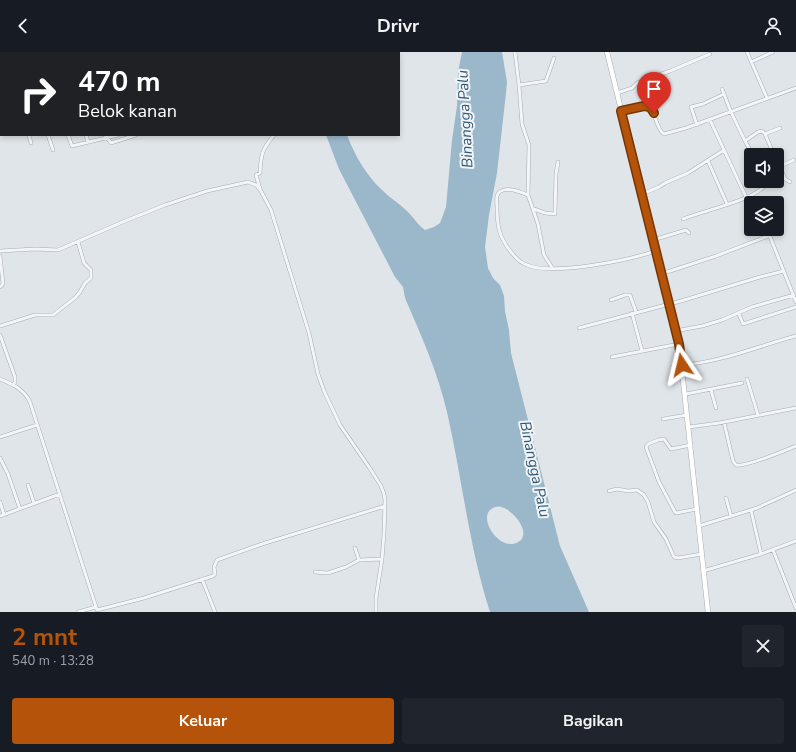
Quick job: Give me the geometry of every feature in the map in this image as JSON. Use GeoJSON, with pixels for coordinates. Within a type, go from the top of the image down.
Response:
{"type":"FeatureCollection","features":[{"type":"Feature","properties":{"kind":"main road"},"geometry":{"type":"LineString","coordinates":[[607,52],[679,344],[686,394],[708,612]]}},
{"type":"Feature","properties":{"kind":"street"},"geometry":{"type":"LineString","coordinates":[[515,52],[522,124],[529,145],[528,195],[534,209],[544,255],[553,269]]}},
{"type":"Feature","properties":{"kind":"street"},"geometry":{"type":"LineString","coordinates":[[747,52],[767,98]]}},
{"type":"Feature","properties":{"kind":"street"},"geometry":{"type":"LineString","coordinates":[[751,62],[773,52]]}},
{"type":"Feature","properties":{"kind":"street"},"geometry":{"type":"LineString","coordinates":[[617,93],[632,88],[637,83],[710,54]]}},
{"type":"Feature","properties":{"kind":"street"},"geometry":{"type":"LineString","coordinates":[[519,85],[546,81],[554,58]]}},
{"type":"Feature","properties":{"kind":"street"},"geometry":{"type":"LineString","coordinates":[[621,111],[644,106],[650,107],[654,113],[660,131],[664,134],[697,125],[796,88]]}},
{"type":"Feature","properties":{"kind":"street"},"geometry":{"type":"LineString","coordinates":[[722,90],[749,148]]}},
{"type":"Feature","properties":{"kind":"street"},"geometry":{"type":"LineString","coordinates":[[697,125],[691,107],[703,104],[724,94]]}},
{"type":"Feature","properties":{"kind":"street"},"geometry":{"type":"LineString","coordinates":[[710,120],[746,196]]}},
{"type":"Feature","properties":{"kind":"street"},"geometry":{"type":"LineString","coordinates":[[765,134],[780,128]]}},
{"type":"Feature","properties":{"kind":"street"},"geometry":{"type":"LineString","coordinates":[[745,141],[762,131],[765,134],[771,148]]}},
{"type":"Feature","properties":{"kind":"street"},"geometry":{"type":"LineString","coordinates":[[29,136],[31,143]]}},
{"type":"Feature","properties":{"kind":"street"},"geometry":{"type":"LineString","coordinates":[[48,136],[53,150]]}},
{"type":"Feature","properties":{"kind":"street"},"geometry":{"type":"LineString","coordinates":[[68,136],[72,146],[106,136],[111,143],[133,136]]}},
{"type":"Feature","properties":{"kind":"street"},"geometry":{"type":"LineString","coordinates":[[86,136],[88,142]]}},
{"type":"Feature","properties":{"kind":"street"},"geometry":{"type":"LineString","coordinates":[[273,136],[262,152],[260,173],[256,175],[261,191],[271,210],[291,272],[309,333],[318,374],[324,391],[340,425],[381,486],[385,500],[382,559],[376,598],[376,612]]}},
{"type":"Feature","properties":{"kind":"street"},"geometry":{"type":"LineString","coordinates":[[642,194],[688,173],[724,150]]}},
{"type":"Feature","properties":{"kind":"street"},"geometry":{"type":"LineString","coordinates":[[784,164],[794,160]]}},
{"type":"Feature","properties":{"kind":"street"},"geometry":{"type":"LineString","coordinates":[[708,161],[727,204]]}},
{"type":"Feature","properties":{"kind":"street"},"geometry":{"type":"LineString","coordinates":[[534,209],[545,213],[556,214],[556,174],[558,162]]}},
{"type":"Feature","properties":{"kind":"street"},"geometry":{"type":"LineString","coordinates":[[784,176],[785,179],[790,182]]}},
{"type":"Feature","properties":{"kind":"street"},"geometry":{"type":"LineString","coordinates":[[0,251],[35,249],[58,250],[97,232],[207,191],[248,182],[256,185],[261,191]]}},
{"type":"Feature","properties":{"kind":"street"},"geometry":{"type":"LineString","coordinates":[[748,196],[762,188]]}},
{"type":"Feature","properties":{"kind":"street"},"geometry":{"type":"LineString","coordinates":[[528,195],[514,190],[502,190],[497,194],[497,215],[500,236],[506,247],[523,263],[534,267],[553,269],[580,267],[630,258],[656,251]]}},
{"type":"Feature","properties":{"kind":"street"},"geometry":{"type":"LineString","coordinates":[[683,219],[744,198]]}},
{"type":"Feature","properties":{"kind":"street"},"geometry":{"type":"LineString","coordinates":[[653,240],[686,230],[689,233]]}},
{"type":"Feature","properties":{"kind":"street"},"geometry":{"type":"LineString","coordinates":[[662,274],[768,236],[796,302]]}},
{"type":"Feature","properties":{"kind":"street"},"geometry":{"type":"LineString","coordinates":[[0,326],[35,315],[53,315],[76,297],[84,283],[91,278],[92,275],[91,270],[84,263],[78,242]]}},
{"type":"Feature","properties":{"kind":"street"},"geometry":{"type":"LineString","coordinates":[[0,256],[3,279],[3,285],[0,287]]}},
{"type":"Feature","properties":{"kind":"street"},"geometry":{"type":"LineString","coordinates":[[579,328],[784,271]]}},
{"type":"Feature","properties":{"kind":"street"},"geometry":{"type":"LineString","coordinates":[[611,300],[624,295],[630,295],[636,312]]}},
{"type":"Feature","properties":{"kind":"street"},"geometry":{"type":"LineString","coordinates":[[675,331],[702,326],[739,314],[752,307],[794,295]]}},
{"type":"Feature","properties":{"kind":"street"},"geometry":{"type":"LineString","coordinates":[[739,314],[743,324],[796,307]]}},
{"type":"Feature","properties":{"kind":"street"},"geometry":{"type":"LineString","coordinates":[[632,313],[642,351]]}},
{"type":"Feature","properties":{"kind":"street"},"geometry":{"type":"LineString","coordinates":[[0,335],[15,377],[15,382],[13,385]]}},
{"type":"Feature","properties":{"kind":"street"},"geometry":{"type":"LineString","coordinates":[[682,365],[722,359],[796,336]]}},
{"type":"Feature","properties":{"kind":"street"},"geometry":{"type":"LineString","coordinates":[[612,357],[679,344]]}},
{"type":"Feature","properties":{"kind":"street"},"geometry":{"type":"LineString","coordinates":[[747,378],[758,415]]}},
{"type":"Feature","properties":{"kind":"street"},"geometry":{"type":"LineString","coordinates":[[0,379],[13,385],[26,395],[60,494],[97,610]]}},
{"type":"Feature","properties":{"kind":"street"},"geometry":{"type":"LineString","coordinates":[[686,394],[742,384]]}},
{"type":"Feature","properties":{"kind":"street"},"geometry":{"type":"LineString","coordinates":[[711,390],[716,408]]}},
{"type":"Feature","properties":{"kind":"street"},"geometry":{"type":"LineString","coordinates":[[689,427],[796,408]]}},
{"type":"Feature","properties":{"kind":"street"},"geometry":{"type":"LineString","coordinates":[[664,419],[688,415]]}},
{"type":"Feature","properties":{"kind":"street"},"geometry":{"type":"LineString","coordinates":[[724,422],[733,460],[736,465],[740,466],[796,446]]}},
{"type":"Feature","properties":{"kind":"street"},"geometry":{"type":"LineString","coordinates":[[0,437],[37,425]]}},
{"type":"Feature","properties":{"kind":"street"},"geometry":{"type":"LineString","coordinates":[[691,445],[671,448],[664,439],[661,439],[648,444],[646,447],[659,482],[675,512],[697,509]]}},
{"type":"Feature","properties":{"kind":"street"},"geometry":{"type":"LineString","coordinates":[[0,458],[20,509]]}},
{"type":"Feature","properties":{"kind":"street"},"geometry":{"type":"LineString","coordinates":[[28,485],[34,504]]}},
{"type":"Feature","properties":{"kind":"street"},"geometry":{"type":"LineString","coordinates":[[609,491],[617,489],[628,491],[637,490],[644,495],[648,502],[653,519],[666,539],[674,557],[678,558],[702,554]]}},
{"type":"Feature","properties":{"kind":"street"},"geometry":{"type":"LineString","coordinates":[[699,526],[767,505],[796,490]]}},
{"type":"Feature","properties":{"kind":"street"},"geometry":{"type":"LineString","coordinates":[[0,502],[2,515],[60,494]]}},
{"type":"Feature","properties":{"kind":"street"},"geometry":{"type":"LineString","coordinates":[[726,498],[731,516]]}},
{"type":"Feature","properties":{"kind":"street"},"geometry":{"type":"LineString","coordinates":[[78,612],[97,610],[144,598],[212,576],[214,574],[214,567],[217,560],[269,542],[385,506]]}},
{"type":"Feature","properties":{"kind":"street"},"geometry":{"type":"LineString","coordinates":[[751,510],[761,554]]}},
{"type":"Feature","properties":{"kind":"street"},"geometry":{"type":"LineString","coordinates":[[703,571],[761,554],[796,541]]}},
{"type":"Feature","properties":{"kind":"street"},"geometry":{"type":"LineString","coordinates":[[356,548],[359,560]]}},
{"type":"Feature","properties":{"kind":"street"},"geometry":{"type":"LineString","coordinates":[[773,550],[796,608]]}},
{"type":"Feature","properties":{"kind":"street"},"geometry":{"type":"LineString","coordinates":[[315,572],[328,573],[346,567],[359,560],[382,559]]}},
{"type":"Feature","properties":{"kind":"street"},"geometry":{"type":"LineString","coordinates":[[202,579],[214,612]]}},
{"type":"Feature","properties":{"kind":"water","name":"Binangga Palu"},"geometry":{"type":"Polygon","coordinates":[[[462,52],[502,52],[507,82],[497,173],[485,247],[488,268],[493,278],[500,285],[504,296],[511,353],[560,546],[589,612],[490,612],[471,538],[447,412],[434,369],[405,298],[403,287],[395,277],[339,169],[326,136],[347,136],[362,165],[371,178],[385,193],[405,209],[425,230],[440,223],[446,207],[452,140],[457,106],[458,72],[462,52]],[[500,507],[493,508],[487,514],[489,526],[496,537],[501,541],[507,544],[513,544],[521,540],[523,536],[522,526],[515,516],[500,507]]]}},
{"type":"Feature","properties":{"kind":"route"},"geometry":{"type":"LineString","coordinates":[[654,113],[648,106],[621,111],[679,344],[682,365]]}}]}
